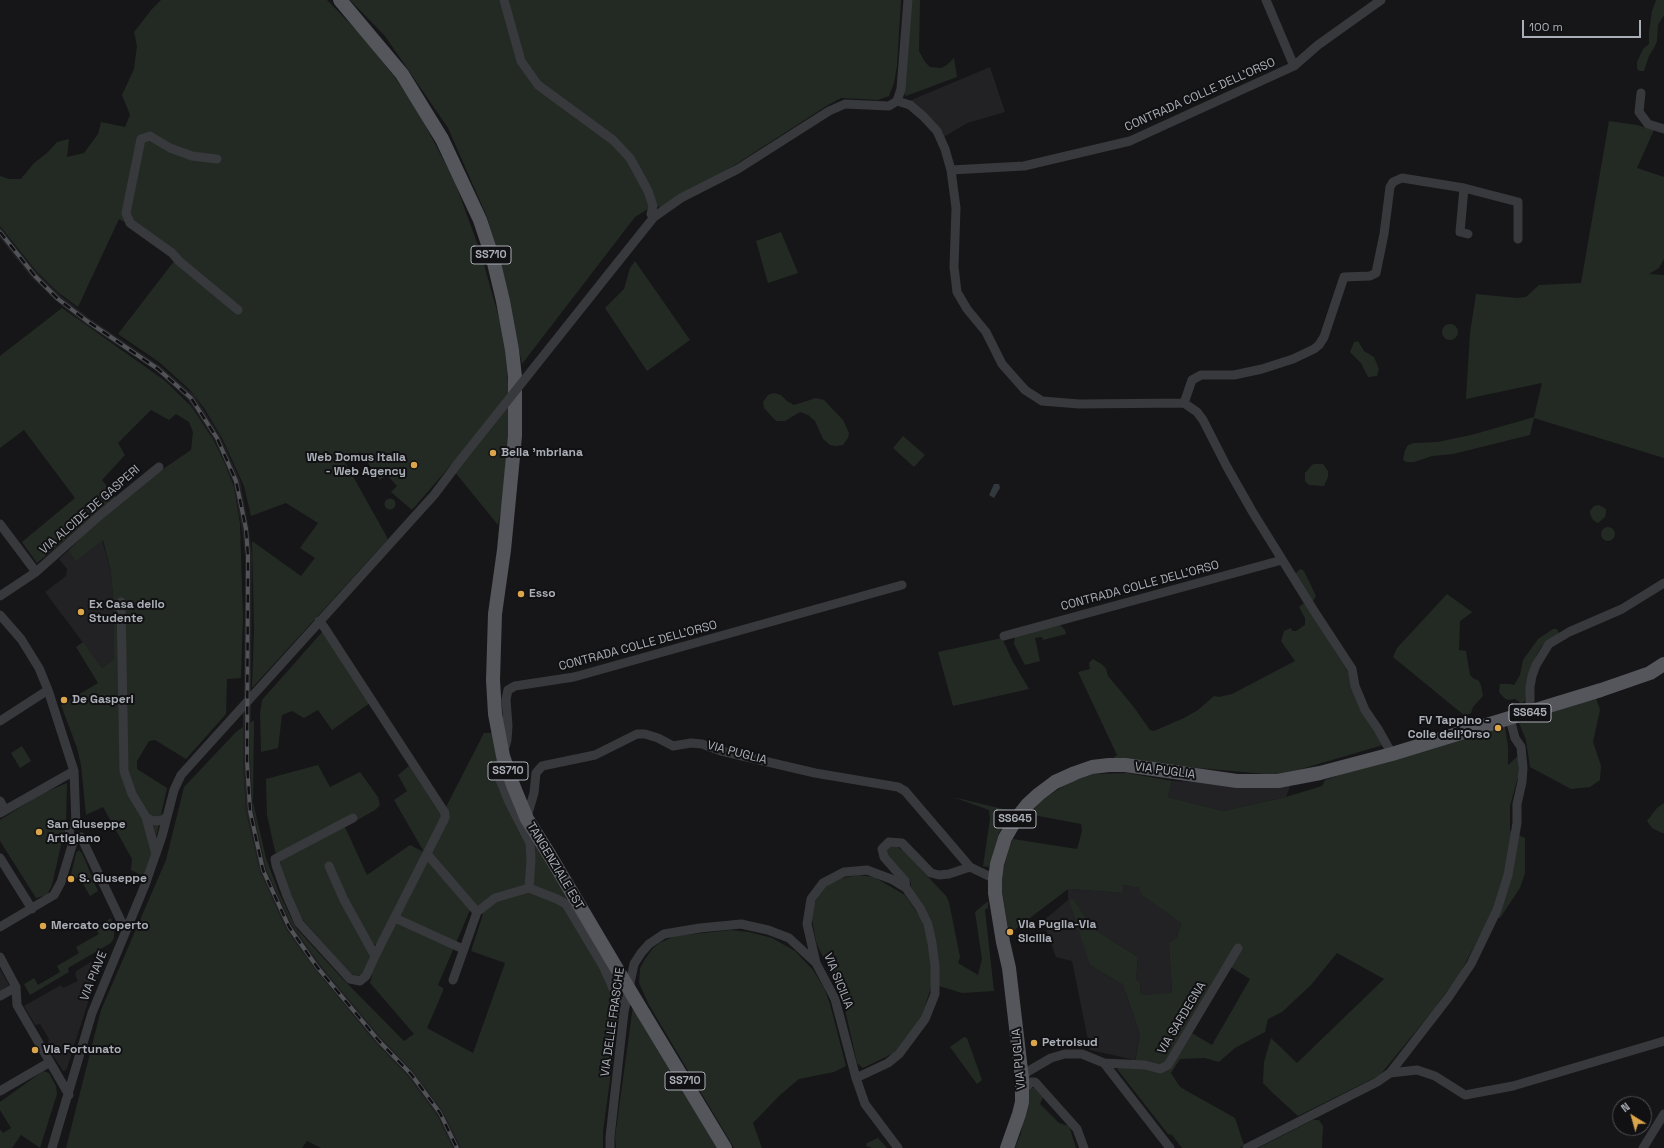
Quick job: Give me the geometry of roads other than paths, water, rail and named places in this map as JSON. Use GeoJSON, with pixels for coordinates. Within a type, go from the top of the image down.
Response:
{"type":"FeatureCollection","features":[{"type":"Feature","properties":{"kind":"main road","name":"TANGENZIALE EST"},"geometry":{"type":"LineString","coordinates":[[340,0],[402,74],[424,108],[458,171],[480,220],[493,259],[512,350],[515,377],[515,436],[504,550],[495,614],[493,680],[495,714],[503,756],[527,820],[725,1148]]}},
{"type":"Feature","properties":{"kind":"main road","name":"SS645"},"geometry":{"type":"LineString","coordinates":[[1392,754],[1631,681],[1650,673],[1664,664]]}},
{"type":"Feature","properties":{"kind":"main road","name":"VIA PUGLIA"},"geometry":{"type":"LineString","coordinates":[[1006,1148],[1014,1128],[1020,1090],[1020,1055],[1009,968],[995,893],[995,879],[997,864],[1005,838],[1016,819],[1027,805],[1038,794],[1055,782],[1075,773],[1092,768],[1124,765],[1237,781],[1278,781],[1320,773],[1392,754]]}},
{"type":"Feature","properties":{"kind":"main road","name":"VIA PUGLIA"},"geometry":{"type":"LineString","coordinates":[[1003,942],[1002,969],[1017,1081],[1020,1090]]}},
{"type":"Feature","properties":{"kind":"street"},"geometry":{"type":"LineString","coordinates":[[504,0],[521,61],[538,85],[613,140],[630,158],[648,191],[653,206],[651,214],[654,217],[681,198],[738,169],[829,111],[845,104],[889,106],[897,101],[901,89],[908,0]]}},
{"type":"Feature","properties":{"kind":"street","name":"CONTRADA COLLE DELL'ORSO"},"geometry":{"type":"LineString","coordinates":[[1266,0],[1294,66]]}},
{"type":"Feature","properties":{"kind":"street","name":"CONTRADA COLLE DELL'ORSO"},"geometry":{"type":"LineString","coordinates":[[951,170],[1024,166],[1130,141],[1294,66],[1318,44],[1381,0]]}},
{"type":"Feature","properties":{"kind":"street"},"geometry":{"type":"LineString","coordinates":[[1641,93],[1639,112],[1648,124],[1664,129]]}},
{"type":"Feature","properties":{"kind":"street"},"geometry":{"type":"LineString","coordinates":[[897,101],[910,105],[924,116],[937,131],[945,149],[951,170],[956,208],[954,267],[957,292],[967,309],[986,332],[1002,364],[1026,390],[1042,401],[1079,404],[1184,403],[1190,406],[1203,420],[1227,467],[1282,560],[1352,669],[1355,686],[1365,710],[1392,754]]}},
{"type":"Feature","properties":{"kind":"street"},"geometry":{"type":"LineString","coordinates":[[217,159],[192,156],[170,148],[150,136],[142,138],[126,213],[130,223],[172,253],[178,261],[238,310]]}},
{"type":"Feature","properties":{"kind":"street"},"geometry":{"type":"LineString","coordinates":[[1184,403],[1192,380],[1201,375],[1234,375],[1262,369],[1293,359],[1319,345],[1324,337],[1344,277],[1370,276],[1376,273],[1384,234],[1390,187],[1393,182],[1402,178],[1464,188],[1518,202],[1518,239]]}},
{"type":"Feature","properties":{"kind":"street"},"geometry":{"type":"LineString","coordinates":[[1464,188],[1460,232],[1468,234]]}},
{"type":"Feature","properties":{"kind":"street","name":"VIA PIAVE"},"geometry":{"type":"LineString","coordinates":[[52,1148],[69,1095],[92,1013],[156,855],[174,790],[181,775],[247,704],[319,621],[434,495],[654,217]]}},
{"type":"Feature","properties":{"kind":"street","name":"VIA ALCIDE DE GASPERI"},"geometry":{"type":"LineString","coordinates":[[0,596],[36,572],[99,516],[159,467]]}},
{"type":"Feature","properties":{"kind":"street","name":"VIA ALCIDE DE GASPERI"},"geometry":{"type":"LineString","coordinates":[[0,524],[36,572]]}},
{"type":"Feature","properties":{"kind":"street","name":"CONTRADA COLLE DELL'ORSO"},"geometry":{"type":"LineString","coordinates":[[1004,636],[1282,560]]}},
{"type":"Feature","properties":{"kind":"street"},"geometry":{"type":"LineString","coordinates":[[1530,713],[1530,687],[1532,676],[1536,665],[1550,644],[1569,632],[1622,609],[1664,583]]}},
{"type":"Feature","properties":{"kind":"street","name":"CONTRADA COLLE DELL'ORSO"},"geometry":{"type":"LineString","coordinates":[[529,888],[531,859],[530,843],[509,802],[496,770],[501,761],[507,740],[508,726],[506,699],[508,690],[515,686],[574,677],[902,585]]}},
{"type":"Feature","properties":{"kind":"street"},"geometry":{"type":"LineString","coordinates":[[121,602],[124,770],[132,794],[149,822],[162,836]]}},
{"type":"Feature","properties":{"kind":"street"},"geometry":{"type":"LineString","coordinates":[[0,615],[22,639],[39,668],[48,690],[74,771],[76,825],[82,829],[82,835],[77,838],[58,891],[54,896],[0,927]]}},
{"type":"Feature","properties":{"kind":"street"},"geometry":{"type":"LineString","coordinates":[[319,621],[446,813],[445,818],[366,976],[360,981],[350,979],[299,923],[286,896],[275,859],[354,818]]}},
{"type":"Feature","properties":{"kind":"street"},"geometry":{"type":"LineString","coordinates":[[0,721],[48,690]]}},
{"type":"Feature","properties":{"kind":"street"},"geometry":{"type":"LineString","coordinates":[[1247,1148],[1377,1082],[1390,1073],[1448,998],[1471,964],[1497,910],[1508,875],[1517,823],[1517,804],[1522,782],[1523,768],[1521,747],[1515,738],[1510,719]]}},
{"type":"Feature","properties":{"kind":"street","name":"VIA PUGLIA"},"geometry":{"type":"LineString","coordinates":[[523,830],[534,793],[536,773],[542,766],[595,755],[637,734],[645,734],[658,738],[673,746],[691,743],[702,744],[721,751],[815,773],[898,787],[905,791],[970,867],[995,879]]}},
{"type":"Feature","properties":{"kind":"street"},"geometry":{"type":"LineString","coordinates":[[0,801],[3,812],[74,771]]}},
{"type":"Feature","properties":{"kind":"street"},"geometry":{"type":"LineString","coordinates":[[149,822],[163,820],[167,816]]}},
{"type":"Feature","properties":{"kind":"street"},"geometry":{"type":"LineString","coordinates":[[149,822],[156,855]]}},
{"type":"Feature","properties":{"kind":"street"},"geometry":{"type":"LineString","coordinates":[[77,838],[126,928]]}},
{"type":"Feature","properties":{"kind":"street"},"geometry":{"type":"LineString","coordinates":[[906,888],[905,881],[884,857],[882,849],[889,842],[902,843],[931,873],[940,875],[949,874],[970,867]]}},
{"type":"Feature","properties":{"kind":"street"},"geometry":{"type":"LineString","coordinates":[[427,854],[477,912]]}},
{"type":"Feature","properties":{"kind":"street"},"geometry":{"type":"LineString","coordinates":[[0,858],[32,909]]}},
{"type":"Feature","properties":{"kind":"street"},"geometry":{"type":"LineString","coordinates":[[330,866],[344,900],[375,956]]}},
{"type":"Feature","properties":{"kind":"street","name":"VIA SICILIA"},"geometry":{"type":"LineString","coordinates":[[856,1078],[888,1063],[900,1054],[925,1019],[935,994],[935,966],[928,924],[920,908],[906,888],[891,879],[867,870],[844,872],[823,883],[811,899],[807,924],[816,964],[835,999],[856,1078],[865,1104],[898,1148]]}},
{"type":"Feature","properties":{"kind":"street"},"geometry":{"type":"LineString","coordinates":[[453,980],[477,912],[495,898],[529,888],[558,899],[566,904],[603,966],[624,1012]]}},
{"type":"Feature","properties":{"kind":"street"},"geometry":{"type":"LineString","coordinates":[[395,918],[463,949]]}},
{"type":"Feature","properties":{"kind":"street","name":"VIA DELLE FRASCHE"},"geometry":{"type":"LineString","coordinates":[[610,1148],[624,1012],[634,964],[640,953],[649,944],[664,934],[700,928],[741,924],[768,930],[789,938],[816,964]]}},
{"type":"Feature","properties":{"kind":"street","name":"VIA SARDEGNA"},"geometry":{"type":"LineString","coordinates":[[1020,1090],[1027,1079],[1039,1066],[1051,1058],[1065,1054],[1082,1054],[1104,1063],[1145,1065],[1160,1070],[1168,1065],[1238,948]]}},
{"type":"Feature","properties":{"kind":"street"},"geometry":{"type":"LineString","coordinates":[[0,958],[16,987],[17,1005],[69,1095]]}},
{"type":"Feature","properties":{"kind":"street"},"geometry":{"type":"LineString","coordinates":[[0,996],[16,987]]}},
{"type":"Feature","properties":{"kind":"street"},"geometry":{"type":"LineString","coordinates":[[1390,1073],[1417,1070],[1435,1076],[1465,1094],[1513,1086],[1664,1041]]}},
{"type":"Feature","properties":{"kind":"street"},"geometry":{"type":"LineString","coordinates":[[1020,1055],[1025,1067],[1039,1066]]}},
{"type":"Feature","properties":{"kind":"street"},"geometry":{"type":"LineString","coordinates":[[0,1091],[50,1062]]}},
{"type":"Feature","properties":{"kind":"street","name":"VIA SARDEGNA"},"geometry":{"type":"LineString","coordinates":[[1104,1063],[1170,1148]]}},
{"type":"Feature","properties":{"kind":"street"},"geometry":{"type":"LineString","coordinates":[[1020,1090],[1031,1082],[1035,1082],[1045,1091],[1077,1129],[1084,1148]]}},
{"type":"Feature","properties":{"kind":"street"},"geometry":{"type":"LineString","coordinates":[[1643,1148],[1664,1114]]}},
{"type":"Feature","properties":{"kind":"railway"},"geometry":{"type":"LineString","coordinates":[[0,232],[35,276],[58,299],[87,321],[158,369],[191,398],[217,438],[236,481],[246,529],[248,556],[247,761],[250,811],[263,870],[289,927],[317,967],[379,1041],[411,1074],[440,1113],[457,1148]]}},
{"type":"Feature","properties":{"kind":"place","name":"Bella 'mbriana"},"geometry":{"type":"Point","coordinates":[493,453]}},
{"type":"Feature","properties":{"kind":"place","name":"Web Domus Italia - Web Agency"},"geometry":{"type":"Point","coordinates":[414,465]}},
{"type":"Feature","properties":{"kind":"place","name":"Esso"},"geometry":{"type":"Point","coordinates":[521,594]}},
{"type":"Feature","properties":{"kind":"place","name":"Ex Casa dello Studente"},"geometry":{"type":"Point","coordinates":[81,612]}},
{"type":"Feature","properties":{"kind":"place","name":"De Gasperi"},"geometry":{"type":"Point","coordinates":[64,700]}},
{"type":"Feature","properties":{"kind":"place","name":"FV Tappino - Colle dell'Orso"},"geometry":{"type":"Point","coordinates":[1498,728]}},
{"type":"Feature","properties":{"kind":"place","name":"San Giuseppe Artigiano"},"geometry":{"type":"Point","coordinates":[39,832]}},
{"type":"Feature","properties":{"kind":"place","name":"S. Giuseppe"},"geometry":{"type":"Point","coordinates":[71,879]}},
{"type":"Feature","properties":{"kind":"place","name":"Mercato coperto"},"geometry":{"type":"Point","coordinates":[43,926]}},
{"type":"Feature","properties":{"kind":"place","name":"Via Puglia-Via Sicilia"},"geometry":{"type":"Point","coordinates":[1010,932]}},
{"type":"Feature","properties":{"kind":"place","name":"Petrolsud"},"geometry":{"type":"Point","coordinates":[1034,1043]}},
{"type":"Feature","properties":{"kind":"place","name":"Via Fortunato"},"geometry":{"type":"Point","coordinates":[35,1050]}}]}
